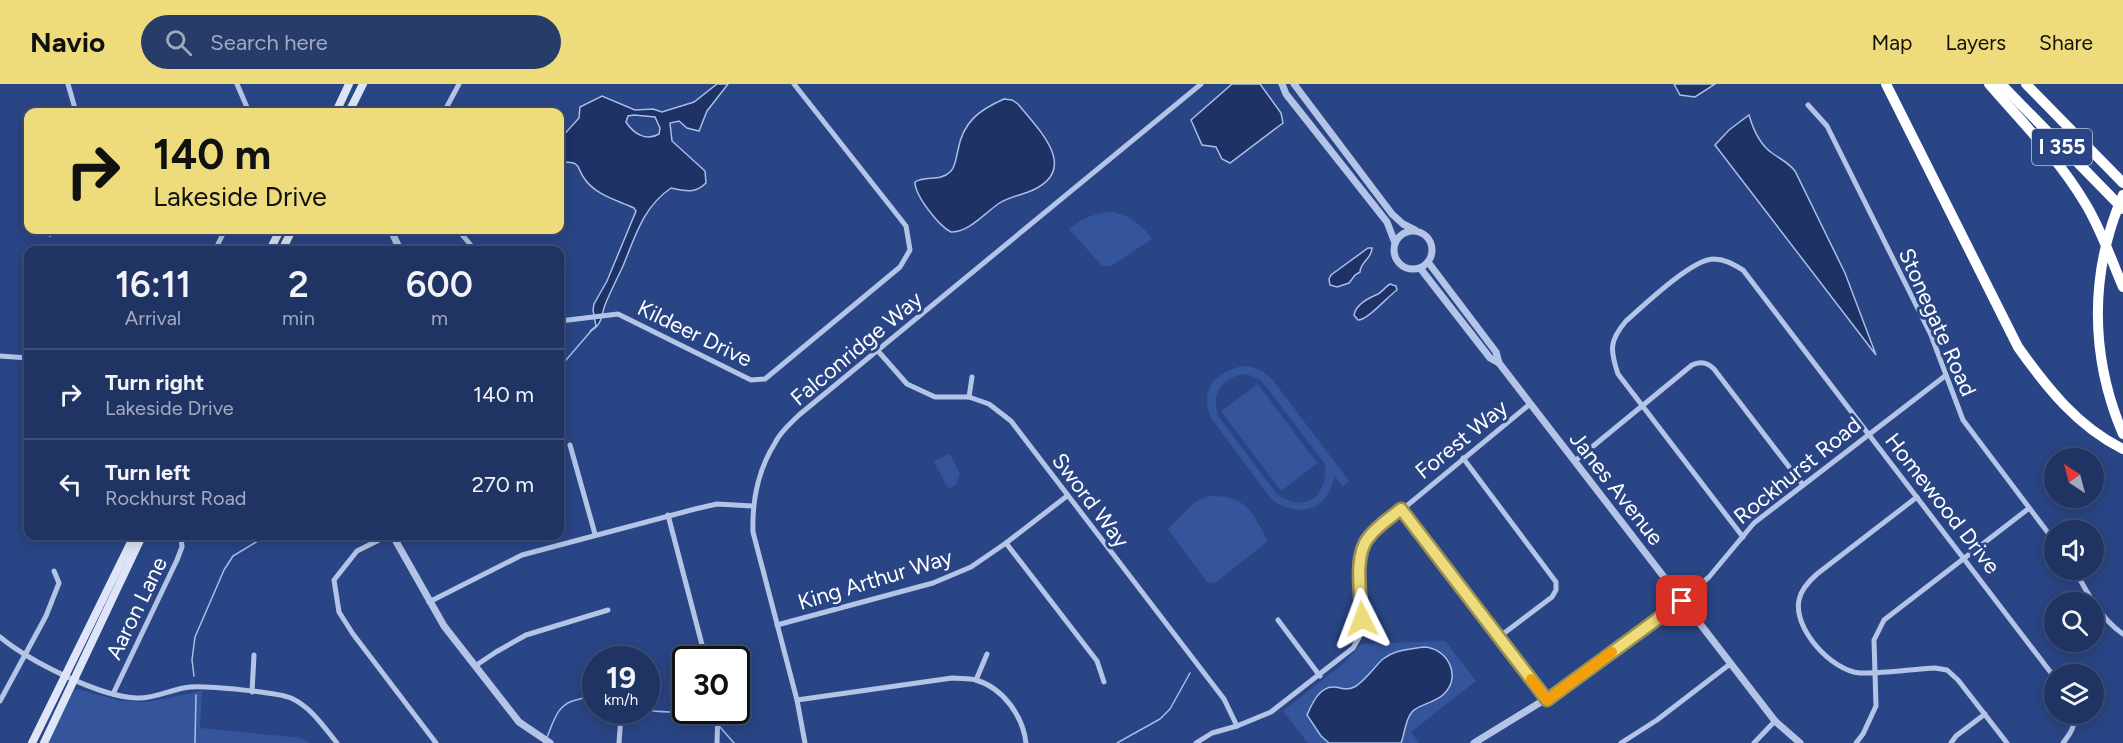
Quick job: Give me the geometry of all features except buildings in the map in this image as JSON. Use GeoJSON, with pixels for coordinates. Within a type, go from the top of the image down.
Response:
{"type":"FeatureCollection","features":[{"type":"Feature","properties":{"kind":"highway"},"geometry":{"type":"LineString","coordinates":[[1886,84],[2018,347],[2043,382],[2072,414],[2097,434],[2123,449]]}},
{"type":"Feature","properties":{"kind":"highway"},"geometry":{"type":"LineString","coordinates":[[1989,84],[2062,168],[2075,187],[2098,226],[2123,287]]}},
{"type":"Feature","properties":{"kind":"highway","name":"I 355"},"geometry":{"type":"LineString","coordinates":[[2001,84],[2123,209]]}},
{"type":"Feature","properties":{"kind":"highway","name":"I 355"},"geometry":{"type":"LineString","coordinates":[[2026,84],[2123,183]]}},
{"type":"Feature","properties":{"kind":"highway"},"geometry":{"type":"LineString","coordinates":[[2123,195],[2102,259],[2097,292],[2102,366],[2107,390],[2123,434]]}},
{"type":"Feature","properties":{"kind":"main road"},"geometry":{"type":"LineString","coordinates":[[338,108],[349,84]]}},
{"type":"Feature","properties":{"kind":"main road"},"geometry":{"type":"LineString","coordinates":[[351,108],[363,84]]}},
{"type":"Feature","properties":{"kind":"main road"},"geometry":{"type":"LineString","coordinates":[[32,743],[132,540]]}},
{"type":"Feature","properties":{"kind":"main road"},"geometry":{"type":"LineString","coordinates":[[44,743],[140,540]]}},
{"type":"Feature","properties":{"kind":"street"},"geometry":{"type":"LineString","coordinates":[[68,84],[75,108]]}},
{"type":"Feature","properties":{"kind":"street"},"geometry":{"type":"LineString","coordinates":[[237,84],[247,108]]}},
{"type":"Feature","properties":{"kind":"street"},"geometry":{"type":"LineString","coordinates":[[446,108],[459,84]]}},
{"type":"Feature","properties":{"kind":"street","name":"Kildeer Drive"},"geometry":{"type":"LineString","coordinates":[[564,321],[618,314],[751,380],[765,379],[900,267],[910,250],[906,226],[794,84]]}},
{"type":"Feature","properties":{"kind":"street","name":"Falconridge Way"},"geometry":{"type":"LineString","coordinates":[[805,743],[797,700],[753,532],[752,506],[758,481],[775,441],[799,415],[1201,84]]}},
{"type":"Feature","properties":{"kind":"street","name":"Janes Avenue"},"geometry":{"type":"LineString","coordinates":[[1282,84],[1286,94],[1387,222],[1395,243],[1394,255],[1401,265],[1414,269],[1420,268],[1490,358],[1499,363]]}},
{"type":"Feature","properties":{"kind":"street","name":"Janes Avenue"},"geometry":{"type":"LineString","coordinates":[[1294,84],[1392,214],[1403,224],[1427,237],[1431,243],[1431,256],[1428,262],[1496,352],[1499,363],[1775,721],[1800,743]]}},
{"type":"Feature","properties":{"kind":"street","name":"Stonegate Road"},"geometry":{"type":"LineString","coordinates":[[1808,105],[1827,126],[1931,335],[1963,420],[2044,529]]}},
{"type":"Feature","properties":{"kind":"street"},"geometry":{"type":"LineString","coordinates":[[1395,243],[1403,233],[1415,230]]}},
{"type":"Feature","properties":{"kind":"street"},"geometry":{"type":"LineString","coordinates":[[461,234],[472,246]]}},
{"type":"Feature","properties":{"kind":"street","name":"Homewood Drive"},"geometry":{"type":"LineString","coordinates":[[1743,537],[1618,374],[1611,356],[1612,342],[1617,331],[1626,321],[1694,265],[1711,259],[1725,260],[1743,270],[2044,664]]}},
{"type":"Feature","properties":{"kind":"street"},"geometry":{"type":"LineString","coordinates":[[1420,268],[1428,262]]}},
{"type":"Feature","properties":{"kind":"street","name":"Sword Way"},"geometry":{"type":"LineString","coordinates":[[878,351],[907,384],[935,397],[969,397],[989,404],[1011,421],[1224,699],[1237,726]]}},
{"type":"Feature","properties":{"kind":"street"},"geometry":{"type":"LineString","coordinates":[[0,356],[24,358]]}},
{"type":"Feature","properties":{"kind":"street"},"geometry":{"type":"LineString","coordinates":[[1575,461],[1692,365],[1700,362],[1709,365],[1803,485]]}},
{"type":"Feature","properties":{"kind":"street","name":"Rockhurst Road"},"geometry":{"type":"LineString","coordinates":[[1474,743],[1547,700],[1682,601],[1709,578],[1754,523],[1945,376]]}},
{"type":"Feature","properties":{"kind":"street"},"geometry":{"type":"LineString","coordinates":[[969,397],[972,377]]}},
{"type":"Feature","properties":{"kind":"street","name":"Forest Way"},"geometry":{"type":"LineString","coordinates":[[1196,743],[1212,733],[1271,712],[1347,655],[1357,643],[1362,626],[1359,566],[1361,550],[1369,537],[1530,404]]}},
{"type":"Feature","properties":{"kind":"street"},"geometry":{"type":"LineString","coordinates":[[570,445],[595,534]]}},
{"type":"Feature","properties":{"kind":"street"},"geometry":{"type":"LineString","coordinates":[[1463,458],[1556,582],[1556,590],[1552,597],[1499,637]]}},
{"type":"Feature","properties":{"kind":"street","name":"King Arthur Way"},"geometry":{"type":"LineString","coordinates":[[777,625],[933,583],[971,567],[1067,496]]}},
{"type":"Feature","properties":{"kind":"street"},"geometry":{"type":"LineString","coordinates":[[1917,497],[1816,574],[1805,585],[1799,600],[1801,621],[1825,657],[1842,668],[1859,673],[1935,668],[1947,670],[1958,680],[2007,743]]}},
{"type":"Feature","properties":{"kind":"street"},"geometry":{"type":"LineString","coordinates":[[429,602],[515,558],[595,534],[717,504],[752,506]]}},
{"type":"Feature","properties":{"kind":"street"},"geometry":{"type":"LineString","coordinates":[[1401,509],[1547,700]]}},
{"type":"Feature","properties":{"kind":"street"},"geometry":{"type":"LineString","coordinates":[[1856,743],[1863,734],[1876,706],[1874,640],[1884,620],[2028,509]]}},
{"type":"Feature","properties":{"kind":"street"},"geometry":{"type":"LineString","coordinates":[[668,515],[702,646]]}},
{"type":"Feature","properties":{"kind":"street","name":"Aaron Lane"},"geometry":{"type":"LineString","coordinates":[[113,694],[179,555],[181,540]]}},
{"type":"Feature","properties":{"kind":"street"},"geometry":{"type":"LineString","coordinates":[[379,540],[357,551],[333,580],[339,612],[353,634],[436,743]]}},
{"type":"Feature","properties":{"kind":"street"},"geometry":{"type":"LineString","coordinates":[[395,540],[444,626],[519,722],[550,743]]}},
{"type":"Feature","properties":{"kind":"street"},"geometry":{"type":"LineString","coordinates":[[1006,543],[1097,661],[1104,682]]}},
{"type":"Feature","properties":{"kind":"street"},"geometry":{"type":"LineString","coordinates":[[0,701],[46,616],[59,583],[54,571]]}},
{"type":"Feature","properties":{"kind":"street"},"geometry":{"type":"LineString","coordinates":[[2080,580],[2112,627],[2123,634]]}},
{"type":"Feature","properties":{"kind":"street"},"geometry":{"type":"LineString","coordinates":[[475,666],[526,635],[608,610]]}},
{"type":"Feature","properties":{"kind":"street"},"geometry":{"type":"LineString","coordinates":[[1278,620],[1320,676]]}},
{"type":"Feature","properties":{"kind":"street"},"geometry":{"type":"LineString","coordinates":[[0,637],[25,655],[75,680],[113,694],[148,698],[190,687],[291,698],[311,712],[337,743]]}},
{"type":"Feature","properties":{"kind":"street"},"geometry":{"type":"LineString","coordinates":[[976,680],[987,654]]}},
{"type":"Feature","properties":{"kind":"street"},"geometry":{"type":"LineString","coordinates":[[252,692],[254,655]]}},
{"type":"Feature","properties":{"kind":"street"},"geometry":{"type":"LineString","coordinates":[[1621,743],[1657,720],[1730,664]]}},
{"type":"Feature","properties":{"kind":"street"},"geometry":{"type":"LineString","coordinates":[[797,700],[952,678],[976,680],[996,691],[1010,705],[1022,723],[1026,743]]}},
{"type":"Feature","properties":{"kind":"street"},"geometry":{"type":"LineString","coordinates":[[1951,743],[1956,736],[1985,714]]}},
{"type":"Feature","properties":{"kind":"street"},"geometry":{"type":"LineString","coordinates":[[1754,743],[1775,721]]}},
{"type":"Feature","properties":{"kind":"street"},"geometry":{"type":"LineString","coordinates":[[619,743],[620,724]]}},
{"type":"Feature","properties":{"kind":"street"},"geometry":{"type":"LineString","coordinates":[[717,743],[718,724]]}},
{"type":"Feature","properties":{"kind":"street"},"geometry":{"type":"LineString","coordinates":[[2063,743],[2074,724]]}},
{"type":"Feature","properties":{"kind":"shaded area"},"geometry":{"type":"Polygon","coordinates":[[[717,84],[728,84],[707,111],[699,131],[687,128],[679,121],[670,123],[672,141],[705,171],[706,183],[694,190],[671,188],[653,204],[636,234],[599,323],[594,329],[590,331],[596,326],[594,304],[607,281],[636,211],[594,189],[576,164],[564,162],[564,135],[579,118],[580,107],[602,96],[635,110],[653,109],[662,112],[694,102],[717,84]],[[628,116],[626,122],[632,130],[645,137],[659,134],[660,128],[655,117],[628,116]]]}},
{"type":"Feature","properties":{"kind":"shaded area"},"geometry":{"type":"Polygon","coordinates":[[[1232,84],[1260,84],[1281,113],[1283,123],[1230,163],[1222,159],[1216,147],[1202,145],[1191,120],[1232,84]]]}},
{"type":"Feature","properties":{"kind":"shaded area"},"geometry":{"type":"Polygon","coordinates":[[[1674,84],[1715,84],[1695,97],[1680,95],[1674,84]]]}},
{"type":"Feature","properties":{"kind":"shaded area"},"geometry":{"type":"Polygon","coordinates":[[[1004,99],[1018,104],[1044,136],[1051,148],[1054,160],[1053,171],[1047,181],[1033,190],[1002,202],[970,226],[951,232],[940,224],[928,210],[919,195],[915,182],[942,177],[950,172],[955,165],[960,140],[968,124],[987,108],[1004,99]]]}},
{"type":"Feature","properties":{"kind":"shaded area"},"geometry":{"type":"Polygon","coordinates":[[[1749,115],[1763,145],[1795,171],[1845,273],[1876,355],[1715,145],[1729,130],[1749,115]]]}},
{"type":"Feature","properties":{"kind":"shaded area"},"geometry":{"type":"Polygon","coordinates":[[[1112,212],[1135,221],[1152,239],[1111,266],[1102,266],[1069,229],[1089,217],[1112,212]]]}},
{"type":"Feature","properties":{"kind":"shaded area"},"geometry":{"type":"Polygon","coordinates":[[[1368,248],[1372,248],[1370,255],[1360,272],[1349,283],[1337,287],[1330,285],[1331,275],[1368,248]]]}},
{"type":"Feature","properties":{"kind":"shaded area"},"geometry":{"type":"Polygon","coordinates":[[[1390,284],[1396,286],[1397,290],[1372,312],[1358,320],[1354,315],[1357,308],[1390,284]]]}},
{"type":"Feature","properties":{"kind":"shaded area"},"geometry":{"type":"Polygon","coordinates":[[[1252,367],[1272,379],[1349,481],[1343,486],[1334,476],[1326,497],[1319,504],[1310,508],[1291,509],[1271,499],[1211,418],[1208,408],[1207,398],[1212,383],[1234,368],[1252,367]],[[1247,374],[1239,375],[1226,382],[1221,387],[1216,400],[1218,416],[1277,494],[1287,500],[1297,502],[1313,499],[1323,485],[1325,464],[1261,380],[1247,374]]]}},
{"type":"Feature","properties":{"kind":"shaded area"},"geometry":{"type":"Polygon","coordinates":[[[1258,384],[1317,463],[1281,491],[1221,411],[1258,384]]]}},
{"type":"Feature","properties":{"kind":"shaded area"},"geometry":{"type":"Polygon","coordinates":[[[950,454],[960,474],[956,485],[950,488],[947,487],[934,461],[950,454]]]}},
{"type":"Feature","properties":{"kind":"shaded area"},"geometry":{"type":"Polygon","coordinates":[[[1208,496],[1221,496],[1240,502],[1252,513],[1268,541],[1215,583],[1207,582],[1168,529],[1195,502],[1208,496]]]}},
{"type":"Feature","properties":{"kind":"shaded area"},"geometry":{"type":"Polygon","coordinates":[[[1445,641],[1476,681],[1411,732],[1419,743],[1308,743],[1283,711],[1344,663],[1361,644],[1445,641]]]}},
{"type":"Feature","properties":{"kind":"shaded area"},"geometry":{"type":"Polygon","coordinates":[[[1423,647],[1431,648],[1445,657],[1452,671],[1452,679],[1444,694],[1412,712],[1406,723],[1401,743],[1329,743],[1321,736],[1307,715],[1320,693],[1334,687],[1353,688],[1388,656],[1423,647]]]}},
{"type":"Feature","properties":{"kind":"shaded area"},"geometry":{"type":"Polygon","coordinates":[[[78,689],[120,701],[147,702],[202,691],[200,728],[301,738],[309,743],[47,743],[73,691],[78,689]]]}},
{"type":"Feature","properties":{"kind":"waterway"},"geometry":{"type":"LineString","coordinates":[[564,362],[591,331]]}},
{"type":"Feature","properties":{"kind":"waterway"},"geometry":{"type":"LineString","coordinates":[[194,676],[192,660],[195,637],[224,570],[233,556],[259,540]]}},
{"type":"Feature","properties":{"kind":"waterway"},"geometry":{"type":"LineString","coordinates":[[1117,743],[1160,719],[1170,709],[1190,673]]}},
{"type":"Feature","properties":{"kind":"waterway"},"geometry":{"type":"LineString","coordinates":[[195,743],[196,695]]}},
{"type":"Feature","properties":{"kind":"waterway"},"geometry":{"type":"LineString","coordinates":[[547,737],[560,709],[570,702],[582,698]]}},
{"type":"Feature","properties":{"kind":"waterway"},"geometry":{"type":"LineString","coordinates":[[660,711],[672,712]]}},
{"type":"Feature","properties":{"kind":"waterway"},"geometry":{"type":"LineString","coordinates":[[720,727],[734,743]]}},
{"type":"Feature","properties":{"kind":"slow traffic"},"geometry":{"type":"LineString","coordinates":[[1531,679],[1547,700],[1612,652]]}},
{"type":"Feature","properties":{"kind":"route"},"geometry":{"type":"LineString","coordinates":[[1362,619],[1359,560],[1361,550],[1373,532],[1401,509],[1547,700],[1682,601]]}}]}
